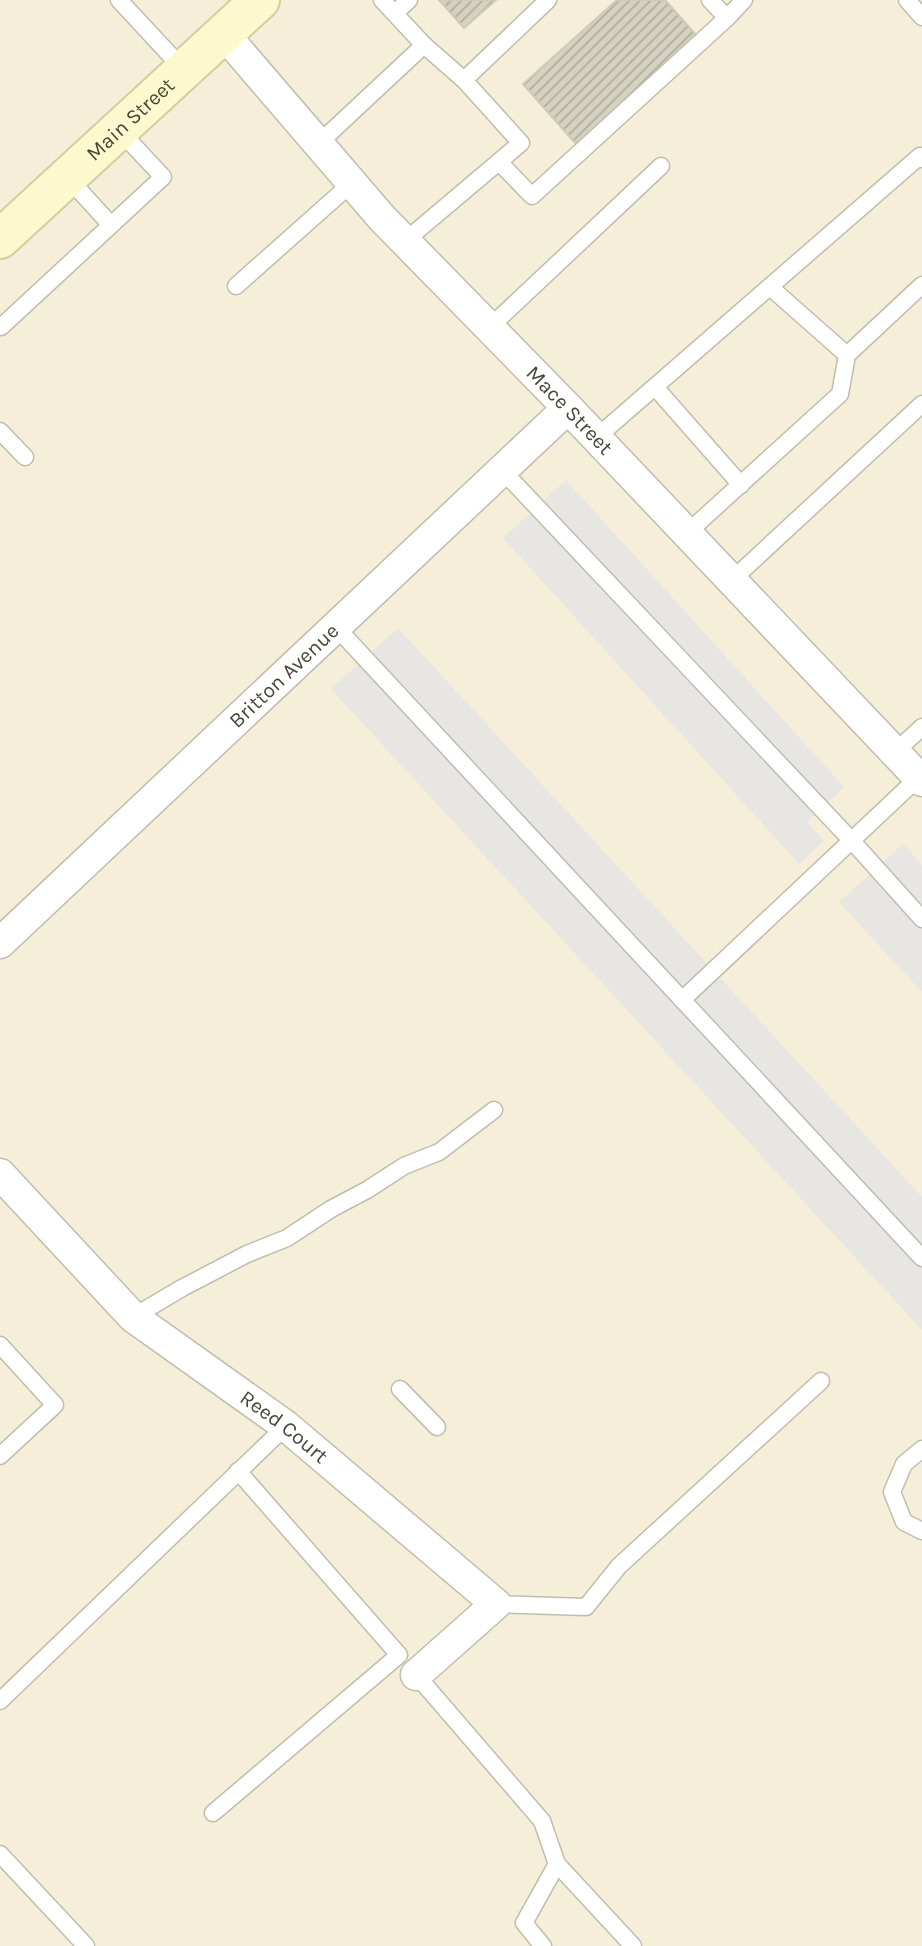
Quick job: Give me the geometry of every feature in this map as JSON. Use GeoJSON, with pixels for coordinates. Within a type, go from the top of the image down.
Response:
{"type":"FeatureCollection","features":[{"type":"Feature","properties":{"kind":"main road","name":"Main Street"},"geometry":{"type":"LineString","coordinates":[[0,239],[260,0]]}},
{"type":"Feature","properties":{"kind":"street","name":"Mace Street"},"geometry":{"type":"LineString","coordinates":[[224,34],[405,241],[597,437],[920,779]]}},
{"type":"Feature","properties":{"kind":"street","name":"Britton Avenue"},"geometry":{"type":"LineString","coordinates":[[0,943],[568,408]]}},
{"type":"Feature","properties":{"kind":"street","name":"Reed Court"},"geometry":{"type":"LineString","coordinates":[[0,1174],[133,1317],[286,1426],[496,1604]]}},
{"type":"Feature","properties":{"kind":"street"},"geometry":{"type":"LineString","coordinates":[[408,1665],[496,1604]]}},
{"type":"Feature","properties":{"kind":"lane"},"geometry":{"type":"LineString","coordinates":[[119,0],[184,70]]}},
{"type":"Feature","properties":{"kind":"lane"},"geometry":{"type":"LineString","coordinates":[[382,0],[424,45],[464,80],[521,143],[405,241]]}},
{"type":"Feature","properties":{"kind":"lane"},"geometry":{"type":"LineString","coordinates":[[395,13],[409,0]]}},
{"type":"Feature","properties":{"kind":"lane"},"geometry":{"type":"LineString","coordinates":[[464,80],[548,0]]}},
{"type":"Feature","properties":{"kind":"lane"},"geometry":{"type":"LineString","coordinates":[[710,0],[727,19]]}},
{"type":"Feature","properties":{"kind":"lane"},"geometry":{"type":"LineString","coordinates":[[499,162],[532,196],[727,19],[744,0]]}},
{"type":"Feature","properties":{"kind":"lane"},"geometry":{"type":"LineString","coordinates":[[906,0],[922,17]]}},
{"type":"Feature","properties":{"kind":"lane"},"geometry":{"type":"LineString","coordinates":[[318,144],[424,45]]}},
{"type":"Feature","properties":{"kind":"lane"},"geometry":{"type":"LineString","coordinates":[[0,326],[163,177],[118,130]]}},
{"type":"Feature","properties":{"kind":"lane"},"geometry":{"type":"LineString","coordinates":[[597,437],[920,156],[922,159]]}},
{"type":"Feature","properties":{"kind":"lane"},"geometry":{"type":"LineString","coordinates":[[490,327],[661,166]]}},
{"type":"Feature","properties":{"kind":"lane"},"geometry":{"type":"LineString","coordinates":[[67,177],[111,225]]}},
{"type":"Feature","properties":{"kind":"lane"},"geometry":{"type":"LineString","coordinates":[[236,286],[352,183]]}},
{"type":"Feature","properties":{"kind":"lane"},"geometry":{"type":"LineString","coordinates":[[687,533],[841,394],[846,355],[922,285]]}},
{"type":"Feature","properties":{"kind":"lane"},"geometry":{"type":"LineString","coordinates":[[770,287],[846,355]]}},
{"type":"Feature","properties":{"kind":"lane"},"geometry":{"type":"LineString","coordinates":[[655,387],[741,485]]}},
{"type":"Feature","properties":{"kind":"lane"},"geometry":{"type":"LineString","coordinates":[[732,580],[922,404]]}},
{"type":"Feature","properties":{"kind":"lane"},"geometry":{"type":"LineString","coordinates":[[0,431],[25,457]]}},
{"type":"Feature","properties":{"kind":"lane"},"geometry":{"type":"LineString","coordinates":[[502,470],[852,841],[922,919]]}},
{"type":"Feature","properties":{"kind":"lane"},"geometry":{"type":"LineString","coordinates":[[336,627],[922,1258]]}},
{"type":"Feature","properties":{"kind":"lane"},"geometry":{"type":"LineString","coordinates":[[895,752],[922,727]]}},
{"type":"Feature","properties":{"kind":"lane"},"geometry":{"type":"LineString","coordinates":[[682,1000],[920,779]]}},
{"type":"Feature","properties":{"kind":"lane"},"geometry":{"type":"LineString","coordinates":[[133,1317],[247,1254],[287,1238],[404,1166],[439,1152],[494,1110]]}},
{"type":"Feature","properties":{"kind":"lane"},"geometry":{"type":"LineString","coordinates":[[0,1345],[55,1405],[0,1456]]}},
{"type":"Feature","properties":{"kind":"lane"},"geometry":{"type":"LineString","coordinates":[[496,1604],[586,1607],[619,1566],[821,1381]]}},
{"type":"Feature","properties":{"kind":"lane"},"geometry":{"type":"LineString","coordinates":[[400,1389],[437,1427]]}},
{"type":"Feature","properties":{"kind":"lane"},"geometry":{"type":"LineString","coordinates":[[0,1701],[286,1426]]}},
{"type":"Feature","properties":{"kind":"lane"},"geometry":{"type":"LineString","coordinates":[[922,1449],[904,1464],[892,1492],[904,1522],[922,1531]]}},
{"type":"Feature","properties":{"kind":"lane"},"geometry":{"type":"LineString","coordinates":[[238,1471],[542,1821],[557,1864],[633,1946]]}},
{"type":"Feature","properties":{"kind":"lane"},"geometry":{"type":"LineString","coordinates":[[213,1813],[408,1665]]}},
{"type":"Feature","properties":{"kind":"lane"},"geometry":{"type":"LineString","coordinates":[[0,1854],[86,1946]]}},
{"type":"Feature","properties":{"kind":"lane"},"geometry":{"type":"LineString","coordinates":[[543,1946],[524,1923],[557,1864]]}},
{"type":"Feature","properties":{"kind":"shaded area"},"geometry":{"type":"Polygon","coordinates":[[[0,0],[922,0],[922,1946],[0,1946],[0,0]]]}},
{"type":"Feature","properties":{"kind":"shaded area"},"geometry":{"type":"Polygon","coordinates":[[[566,480],[844,787],[807,822],[824,841],[799,864],[503,538],[566,480]]]}},
{"type":"Feature","properties":{"kind":"shaded area"},"geometry":{"type":"Polygon","coordinates":[[[398,628],[922,1197],[922,1330],[331,689],[398,628]]]}},
{"type":"Feature","properties":{"kind":"shaded area"},"geometry":{"type":"Polygon","coordinates":[[[903,844],[922,865],[922,992],[839,902],[903,844]]]}},
{"type":"Feature","properties":{"kind":"building"},"geometry":{"type":"Polygon","coordinates":[[[439,0],[496,0],[464,28],[439,0]]]}},
{"type":"Feature","properties":{"kind":"building"},"geometry":{"type":"Polygon","coordinates":[[[617,0],[665,0],[697,36],[576,144],[523,84],[617,0]]]}}]}
